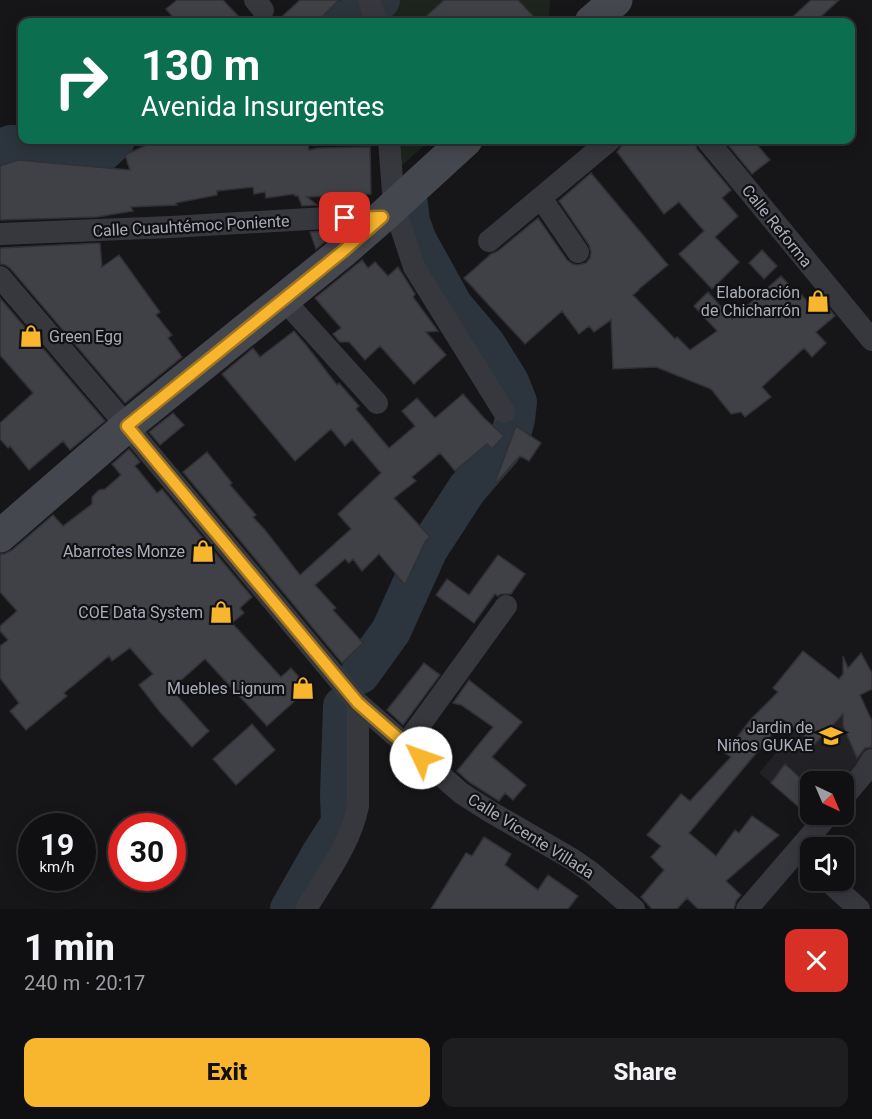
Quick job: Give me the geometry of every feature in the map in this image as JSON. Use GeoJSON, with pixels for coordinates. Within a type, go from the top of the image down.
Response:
{"type":"FeatureCollection","features":[{"type":"Feature","properties":{"kind":"main road"},"geometry":{"type":"LineString","coordinates":[[0,536],[127,426],[342,252],[462,144]]}},
{"type":"Feature","properties":{"kind":"street"},"geometry":{"type":"LineString","coordinates":[[389,144],[388,212],[414,267],[504,411]]}},
{"type":"Feature","properties":{"kind":"street"},"geometry":{"type":"LineString","coordinates":[[489,241],[605,144]]}},
{"type":"Feature","properties":{"kind":"street","name":"Calle Reforma"},"geometry":{"type":"LineString","coordinates":[[709,144],[872,340]]}},
{"type":"Feature","properties":{"kind":"street"},"geometry":{"type":"LineString","coordinates":[[541,198],[578,252]]}},
{"type":"Feature","properties":{"kind":"street","name":"Calle Cuauhtémoc Poniente"},"geometry":{"type":"LineString","coordinates":[[0,234],[171,227],[388,212]]}},
{"type":"Feature","properties":{"kind":"street","name":"Calle Vicente Villada"},"geometry":{"type":"LineString","coordinates":[[0,277],[358,703],[461,793],[489,812],[572,859],[634,909]]}},
{"type":"Feature","properties":{"kind":"street"},"geometry":{"type":"LineString","coordinates":[[284,300],[377,403]]}},
{"type":"Feature","properties":{"kind":"street"},"geometry":{"type":"LineString","coordinates":[[406,744],[506,606]]}},
{"type":"Feature","properties":{"kind":"street"},"geometry":{"type":"LineString","coordinates":[[306,909],[355,822],[358,806],[358,703]]}},
{"type":"Feature","properties":{"kind":"street"},"geometry":{"type":"LineString","coordinates":[[854,786],[869,770]]}},
{"type":"Feature","properties":{"kind":"street"},"geometry":{"type":"LineString","coordinates":[[747,909],[800,863]]}},
{"type":"Feature","properties":{"kind":"street"},"geometry":{"type":"LineString","coordinates":[[839,891],[859,909]]}},
{"type":"Feature","properties":{"kind":"shaded area"},"geometry":{"type":"Polygon","coordinates":[[[401,0],[550,0],[549,18],[392,18],[392,6],[401,0]]]}},
{"type":"Feature","properties":{"kind":"shaded area"},"geometry":{"type":"Polygon","coordinates":[[[396,144],[426,144],[397,170],[396,144]]]}},
{"type":"Feature","properties":{"kind":"shaded area","name":"Jardin de Niños GUKAE"},"geometry":{"type":"Polygon","coordinates":[[[848,668],[872,721],[872,757],[854,773],[800,771],[800,808],[759,773],[848,668]]]}},
{"type":"Feature","properties":{"kind":"building"},"geometry":{"type":"Polygon","coordinates":[[[177,0],[223,0],[240,18],[174,18],[166,9],[177,0]]]}},
{"type":"Feature","properties":{"kind":"building"},"geometry":{"type":"Polygon","coordinates":[[[300,0],[339,0],[321,18],[280,18],[300,0]]]}},
{"type":"Feature","properties":{"kind":"building"},"geometry":{"type":"Polygon","coordinates":[[[444,0],[518,0],[535,18],[424,18],[444,0]]]}},
{"type":"Feature","properties":{"kind":"building"},"geometry":{"type":"Polygon","coordinates":[[[811,0],[839,0],[819,18],[791,18],[811,0]]]}},
{"type":"Feature","properties":{"kind":"building"},"geometry":{"type":"Polygon","coordinates":[[[148,144],[308,144],[309,150],[370,147],[371,194],[307,197],[317,205],[302,206],[298,196],[294,194],[266,198],[265,192],[254,194],[253,187],[217,191],[217,195],[176,203],[177,205],[131,207],[133,211],[97,217],[0,220],[0,166],[18,160],[130,170],[125,155],[148,144]]]}},
{"type":"Feature","properties":{"kind":"building"},"geometry":{"type":"Polygon","coordinates":[[[623,144],[695,144],[731,190],[722,198],[738,216],[715,237],[739,262],[712,289],[679,254],[704,231],[679,202],[664,214],[617,152],[623,144]]]}},
{"type":"Feature","properties":{"kind":"building"},"geometry":{"type":"Polygon","coordinates":[[[727,144],[756,144],[770,160],[752,174],[727,144]]]}},
{"type":"Feature","properties":{"kind":"building"},"geometry":{"type":"Polygon","coordinates":[[[591,173],[668,265],[633,295],[675,339],[677,337],[690,350],[717,331],[694,306],[708,292],[732,319],[781,276],[798,295],[800,293],[807,301],[816,293],[835,316],[816,332],[826,343],[812,357],[804,348],[762,387],[771,397],[745,417],[741,412],[731,414],[711,389],[656,367],[613,369],[611,320],[594,332],[589,326],[579,334],[562,311],[525,344],[464,278],[538,218],[567,260],[578,265],[586,263],[591,252],[589,245],[559,201],[591,173]]]}},
{"type":"Feature","properties":{"kind":"building"},"geometry":{"type":"Polygon","coordinates":[[[335,231],[331,234],[332,236],[316,249],[310,232],[335,231]]]}},
{"type":"Feature","properties":{"kind":"building"},"geometry":{"type":"Polygon","coordinates":[[[100,243],[102,267],[119,255],[160,312],[156,315],[172,335],[168,338],[182,357],[125,403],[10,268],[0,264],[0,248],[100,243]]]}},
{"type":"Feature","properties":{"kind":"building"},"geometry":{"type":"Polygon","coordinates":[[[762,250],[777,266],[764,279],[749,263],[762,250]]]}},
{"type":"Feature","properties":{"kind":"building"},"geometry":{"type":"Polygon","coordinates":[[[362,260],[368,268],[375,262],[388,276],[398,267],[415,294],[413,297],[438,331],[426,332],[446,355],[414,384],[380,346],[365,360],[349,342],[340,342],[333,334],[341,328],[315,298],[362,260]]]}},
{"type":"Feature","properties":{"kind":"building"},"geometry":{"type":"Polygon","coordinates":[[[0,298],[105,421],[70,450],[63,441],[29,470],[10,446],[8,448],[0,439],[0,423],[33,393],[0,355],[0,298]]]}},
{"type":"Feature","properties":{"kind":"building"},"geometry":{"type":"Polygon","coordinates":[[[294,331],[337,385],[339,383],[359,406],[356,409],[389,448],[415,426],[402,411],[417,398],[435,418],[463,394],[504,436],[492,449],[487,444],[455,471],[440,453],[412,477],[416,481],[394,498],[430,537],[425,542],[405,585],[379,554],[362,571],[353,559],[349,563],[345,559],[315,585],[336,608],[333,610],[363,643],[342,663],[183,472],[207,452],[232,483],[230,485],[256,515],[253,517],[300,575],[351,529],[338,514],[381,473],[352,439],[345,446],[331,429],[295,461],[222,374],[253,348],[260,357],[294,331]]]}},
{"type":"Feature","properties":{"kind":"building"},"geometry":{"type":"Polygon","coordinates":[[[173,413],[184,425],[160,445],[149,432],[173,413]]]}},
{"type":"Feature","properties":{"kind":"building"},"geometry":{"type":"Polygon","coordinates":[[[516,426],[541,443],[529,461],[520,456],[496,483],[495,482],[516,426]]]}},
{"type":"Feature","properties":{"kind":"building"},"geometry":{"type":"Polygon","coordinates":[[[129,449],[140,462],[135,466],[157,493],[162,489],[252,597],[240,608],[244,613],[232,623],[281,677],[291,668],[309,688],[267,726],[205,659],[179,682],[181,684],[173,691],[209,731],[192,747],[139,685],[153,674],[130,648],[112,661],[109,656],[64,693],[67,696],[26,730],[10,711],[19,703],[0,678],[0,646],[8,640],[0,631],[0,626],[17,611],[0,592],[0,554],[12,550],[53,515],[63,526],[92,504],[92,497],[99,490],[105,489],[121,475],[112,464],[129,449]]]}},
{"type":"Feature","properties":{"kind":"building"},"geometry":{"type":"Polygon","coordinates":[[[498,555],[525,574],[511,594],[498,596],[495,594],[474,623],[436,595],[447,579],[469,595],[498,555]]]}},
{"type":"Feature","properties":{"kind":"building"},"geometry":{"type":"Polygon","coordinates":[[[803,651],[839,679],[843,674],[843,656],[848,668],[861,653],[872,673],[872,689],[860,695],[872,721],[872,747],[865,748],[857,758],[843,726],[843,714],[815,744],[784,720],[689,833],[716,856],[735,830],[739,833],[752,816],[779,835],[726,881],[741,895],[734,909],[698,909],[687,898],[677,909],[652,909],[641,897],[664,870],[651,857],[661,846],[647,835],[681,794],[690,801],[731,757],[725,753],[751,719],[778,692],[773,688],[803,651]]]}},
{"type":"Feature","properties":{"kind":"building"},"geometry":{"type":"Polygon","coordinates":[[[424,663],[440,675],[403,725],[387,710],[424,663]]]}},
{"type":"Feature","properties":{"kind":"building"},"geometry":{"type":"Polygon","coordinates":[[[469,680],[522,722],[492,757],[526,785],[513,800],[505,793],[499,801],[469,782],[457,771],[493,727],[461,705],[453,703],[469,680]]]}},
{"type":"Feature","properties":{"kind":"building"},"geometry":{"type":"Polygon","coordinates":[[[252,724],[275,750],[236,785],[213,759],[252,724]]]}},
{"type":"Feature","properties":{"kind":"building"},"geometry":{"type":"Polygon","coordinates":[[[785,764],[800,778],[800,808],[771,783],[785,764]]]}},
{"type":"Feature","properties":{"kind":"building"},"geometry":{"type":"Polygon","coordinates":[[[484,837],[511,854],[505,865],[538,890],[548,875],[578,896],[568,909],[431,909],[466,853],[472,856],[484,837]]]}},
{"type":"Feature","properties":{"kind":"waterway"},"geometry":{"type":"LineString","coordinates":[[350,18],[380,0]]}},
{"type":"Feature","properties":{"kind":"waterway"},"geometry":{"type":"LineString","coordinates":[[0,149],[11,145],[102,152],[111,144]]}},
{"type":"Feature","properties":{"kind":"waterway"},"geometry":{"type":"LineString","coordinates":[[360,674],[391,631],[428,549],[467,489],[501,450],[511,434],[517,402],[509,382],[486,345],[453,306],[417,241],[410,222],[408,204]]}},
{"type":"Feature","properties":{"kind":"waterway"},"geometry":{"type":"LineString","coordinates":[[290,909],[341,823],[343,706]]}},
{"type":"Feature","properties":{"kind":"place","name":"Elaboración de Chicharrón"},"geometry":{"type":"Point","coordinates":[818,301]}},
{"type":"Feature","properties":{"kind":"place","name":"Green Egg"},"geometry":{"type":"Point","coordinates":[31,336]}},
{"type":"Feature","properties":{"kind":"place","name":"Abarrotes Monze"},"geometry":{"type":"Point","coordinates":[203,551]}},
{"type":"Feature","properties":{"kind":"place","name":"COE Data System"},"geometry":{"type":"Point","coordinates":[221,612]}},
{"type":"Feature","properties":{"kind":"place","name":"Muebles Lignum"},"geometry":{"type":"Point","coordinates":[303,688]}},
{"type":"Feature","properties":{"kind":"place","name":"Jardin de Niños GUKAE"},"geometry":{"type":"Point","coordinates":[831,736]}},
{"type":"Feature","properties":{"kind":"route"},"geometry":{"type":"LineString","coordinates":[[345,218],[382,217],[127,426],[358,703],[421,758]]}}]}
